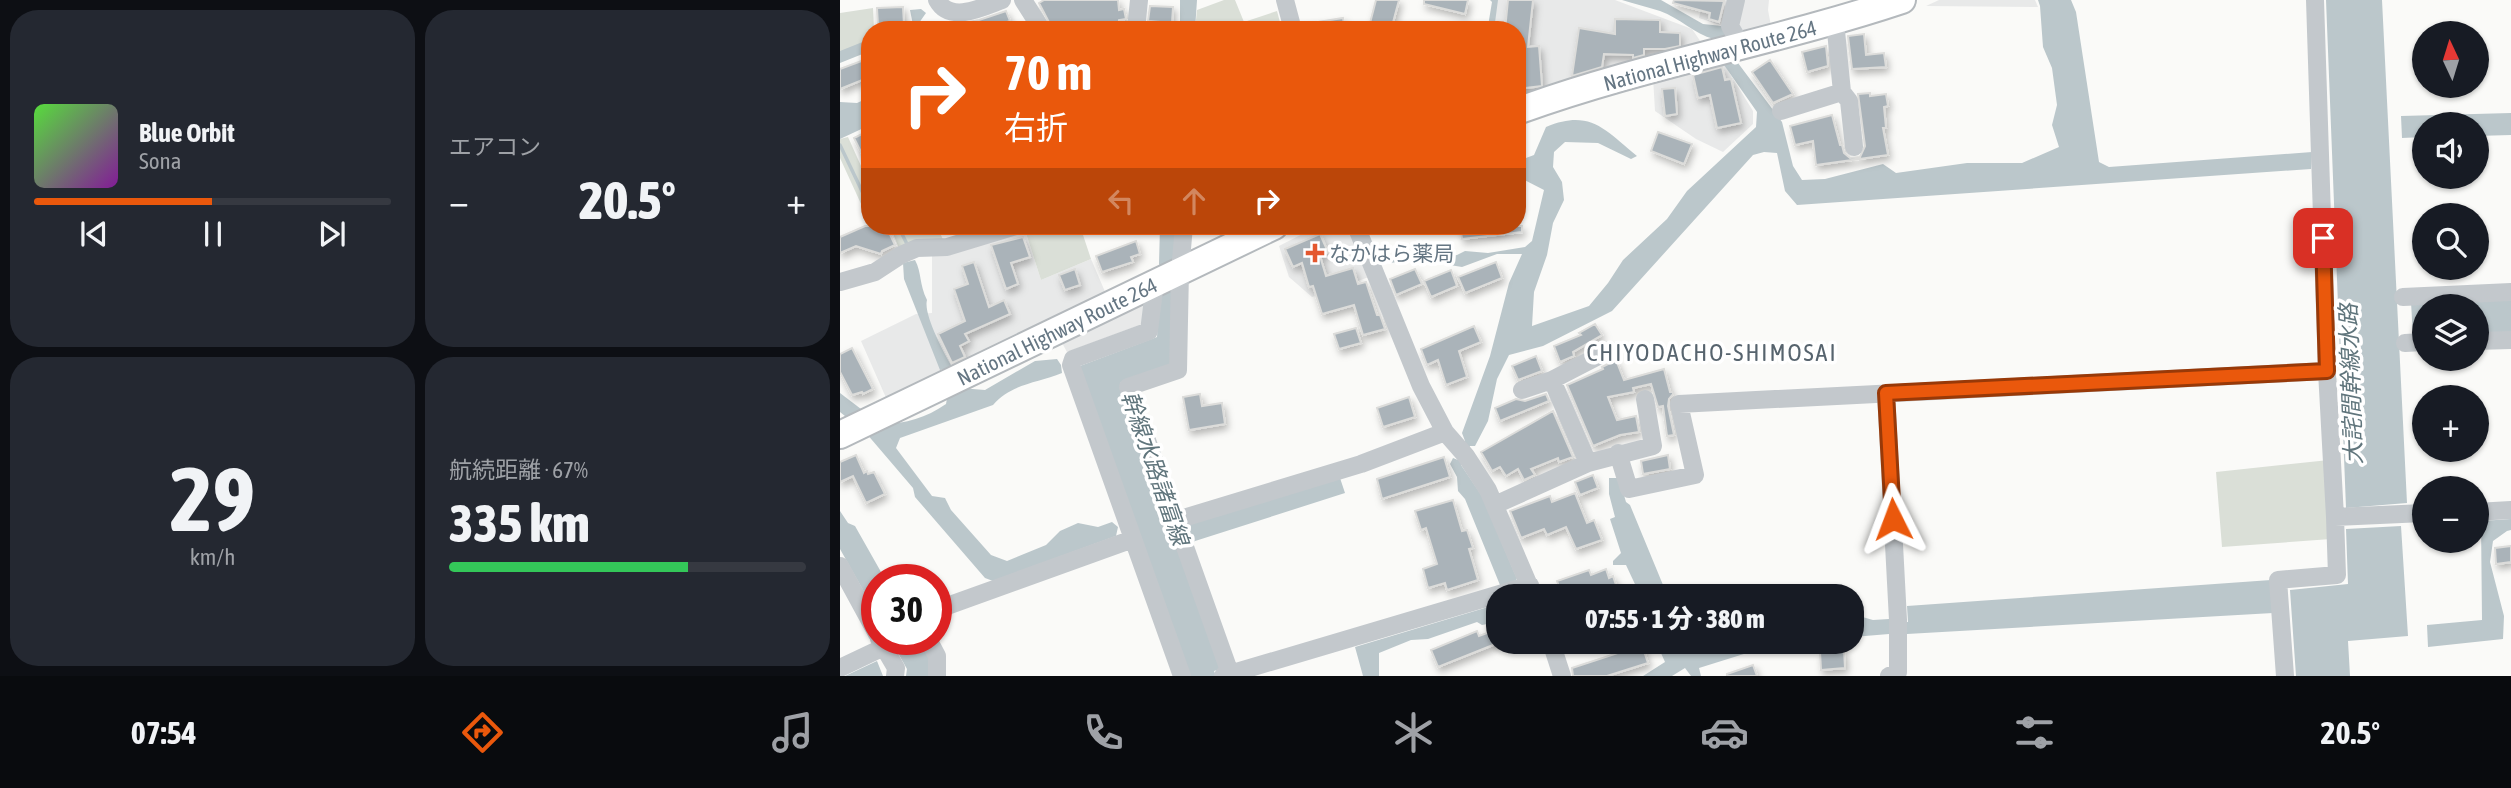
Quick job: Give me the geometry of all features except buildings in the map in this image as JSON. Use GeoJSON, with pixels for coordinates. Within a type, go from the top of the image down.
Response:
{"type":"FeatureCollection","features":[{"type":"Feature","properties":{"kind":"highway","name":"National Highway Route 264"},"geometry":{"type":"LineString","coordinates":[[1526,107],[1902,0]]}},
{"type":"Feature","properties":{"kind":"highway","name":"National Highway Route 264"},"geometry":{"type":"LineString","coordinates":[[858,426],[1255,235]]}},
{"type":"Feature","properties":{"kind":"street"},"geometry":{"type":"LineString","coordinates":[[937,0],[939,5],[952,13],[970,11],[1002,0]]}},
{"type":"Feature","properties":{"kind":"street"},"geometry":{"type":"LineString","coordinates":[[1023,0],[1036,21]]}},
{"type":"Feature","properties":{"kind":"street"},"geometry":{"type":"LineString","coordinates":[[1137,21],[1139,0]]}},
{"type":"Feature","properties":{"kind":"street"},"geometry":{"type":"LineString","coordinates":[[1285,0],[1291,21]]}},
{"type":"Feature","properties":{"kind":"street"},"geometry":{"type":"LineString","coordinates":[[1731,48],[1731,26],[1736,0]]}},
{"type":"Feature","properties":{"kind":"street"},"geometry":{"type":"LineString","coordinates":[[2285,676],[2278,580],[2337,575],[2327,371],[2315,0]]}},
{"type":"Feature","properties":{"kind":"street"},"geometry":{"type":"LineString","coordinates":[[1835,21],[1842,92],[1849,101],[1854,147]]}},
{"type":"Feature","properties":{"kind":"street"},"geometry":{"type":"LineString","coordinates":[[1781,111],[1842,92]]}},
{"type":"Feature","properties":{"kind":"street"},"geometry":{"type":"LineString","coordinates":[[840,282],[875,272],[917,248],[947,247],[986,235]]}},
{"type":"Feature","properties":{"kind":"street"},"geometry":{"type":"LineString","coordinates":[[1183,235],[1178,370],[1128,387],[1177,520],[1228,675],[1486,600]]}},
{"type":"Feature","properties":{"kind":"street"},"geometry":{"type":"LineString","coordinates":[[1360,235],[1420,386],[1445,432],[1479,474],[1495,505],[1520,584]]}},
{"type":"Feature","properties":{"kind":"street"},"geometry":{"type":"LineString","coordinates":[[1155,283],[1149,331],[1073,359],[1071,365],[1182,676]]}},
{"type":"Feature","properties":{"kind":"street"},"geometry":{"type":"LineString","coordinates":[[2403,297],[2511,292]]}},
{"type":"Feature","properties":{"kind":"street"},"geometry":{"type":"LineString","coordinates":[[2489,341],[2511,340]]}},
{"type":"Feature","properties":{"kind":"street"},"geometry":{"type":"LineString","coordinates":[[2405,343],[2412,343]]}},
{"type":"Feature","properties":{"kind":"street"},"geometry":{"type":"LineString","coordinates":[[1522,390],[1552,380],[1610,351]]}},
{"type":"Feature","properties":{"kind":"street"},"geometry":{"type":"LineString","coordinates":[[1618,453],[1629,489],[1695,475],[1679,404],[2327,371]]}},
{"type":"Feature","properties":{"kind":"street"},"geometry":{"type":"LineString","coordinates":[[1552,380],[1588,463]]}},
{"type":"Feature","properties":{"kind":"street"},"geometry":{"type":"LineString","coordinates":[[1886,393],[1898,624],[1898,672],[1889,676]]}},
{"type":"Feature","properties":{"kind":"street"},"geometry":{"type":"LineString","coordinates":[[1495,505],[1588,463],[1653,446],[1646,399]]}},
{"type":"Feature","properties":{"kind":"street"},"geometry":{"type":"LineString","coordinates":[[1177,520],[1361,464],[1445,432]]}},
{"type":"Feature","properties":{"kind":"street"},"geometry":{"type":"LineString","coordinates":[[2489,511],[2511,510]]}},
{"type":"Feature","properties":{"kind":"street"},"geometry":{"type":"LineString","coordinates":[[2335,517],[2412,513]]}},
{"type":"Feature","properties":{"kind":"street"},"geometry":{"type":"LineString","coordinates":[[952,604],[1133,539]]}},
{"type":"Feature","properties":{"kind":"street"},"geometry":{"type":"LineString","coordinates":[[840,566],[861,605]]}},
{"type":"Feature","properties":{"kind":"street"},"geometry":{"type":"LineString","coordinates":[[840,668],[861,653]]}},
{"type":"Feature","properties":{"kind":"street"},"geometry":{"type":"LineString","coordinates":[[1555,654],[1562,676]]}},
{"type":"Feature","properties":{"kind":"street"},"geometry":{"type":"LineString","coordinates":[[889,655],[896,668],[895,676]]}},
{"type":"Feature","properties":{"kind":"street"},"geometry":{"type":"LineString","coordinates":[[936,655],[937,676]]}},
{"type":"Feature","properties":{"kind":"shaded area"},"geometry":{"type":"Polygon","coordinates":[[[1224,0],[1235,0],[1244,21],[1196,21],[1197,10],[1224,0]]]}},
{"type":"Feature","properties":{"kind":"shaded area"},"geometry":{"type":"Polygon","coordinates":[[[1495,0],[1615,0],[1692,29],[1703,45],[1526,95],[1526,21],[1493,21],[1495,0]]]}},
{"type":"Feature","properties":{"kind":"shaded area"},"geometry":{"type":"Polygon","coordinates":[[[1703,0],[1769,0],[1771,26],[1732,37],[1723,26],[1699,18],[1703,0]]]}},
{"type":"Feature","properties":{"kind":"shaded area"},"geometry":{"type":"Polygon","coordinates":[[[1939,0],[2035,0],[2038,7],[1926,6],[1939,0]]]}},
{"type":"Feature","properties":{"kind":"shaded area"},"geometry":{"type":"Polygon","coordinates":[[[873,8],[874,21],[861,21],[861,46],[840,54],[840,13],[873,8]]]}},
{"type":"Feature","properties":{"kind":"shaded area"},"geometry":{"type":"Polygon","coordinates":[[[1277,11],[1280,21],[1247,21],[1277,11]]]}},
{"type":"Feature","properties":{"kind":"shaded area"},"geometry":{"type":"Polygon","coordinates":[[[1721,59],[1753,111],[1753,124],[1723,152],[1696,139],[1655,111],[1653,77],[1721,59]]]}},
{"type":"Feature","properties":{"kind":"shaded area"},"geometry":{"type":"Polygon","coordinates":[[[848,137],[861,166],[861,204],[840,158],[840,139],[848,137]]]}},
{"type":"Feature","properties":{"kind":"shaded area"},"geometry":{"type":"Polygon","coordinates":[[[894,235],[941,235],[944,242],[900,251],[894,235]]]}},
{"type":"Feature","properties":{"kind":"shaded area"},"geometry":{"type":"Polygon","coordinates":[[[995,235],[1027,235],[1041,280],[1091,259],[1106,294],[887,400],[861,341],[916,314],[932,313],[932,252],[995,235]]]}},
{"type":"Feature","properties":{"kind":"shaded area"},"geometry":{"type":"Polygon","coordinates":[[[1027,235],[1083,235],[1091,259],[1041,280],[1027,235]]]}},
{"type":"Feature","properties":{"kind":"shaded area"},"geometry":{"type":"Polygon","coordinates":[[[1300,235],[1352,235],[1369,277],[1312,297],[1289,277],[1279,246],[1300,235]]]}},
{"type":"Feature","properties":{"kind":"shaded area"},"geometry":{"type":"Polygon","coordinates":[[[1146,299],[1145,323],[1067,352],[1061,341],[1146,299]]]}},
{"type":"Feature","properties":{"kind":"shaded area"},"geometry":{"type":"Polygon","coordinates":[[[2329,460],[2331,539],[2222,547],[2216,472],[2329,460]]]}},
{"type":"Feature","properties":{"kind":"water"},"geometry":{"type":"Polygon","coordinates":[[[1180,0],[1197,0],[1196,21],[1180,21],[1180,0]]]}},
{"type":"Feature","properties":{"kind":"water"},"geometry":{"type":"Polygon","coordinates":[[[1490,0],[1498,0],[1495,21],[1489,21],[1492,2],[1490,0]]]}},
{"type":"Feature","properties":{"kind":"water"},"geometry":{"type":"Polygon","coordinates":[[[1622,0],[1661,0],[1703,24],[1722,26],[1735,59],[1782,122],[1793,166],[1802,180],[1825,179],[1883,164],[1896,173],[1967,163],[2022,163],[2059,147],[2052,125],[2057,105],[2052,68],[2043,47],[2038,0],[2071,0],[2076,12],[2099,162],[2109,167],[2312,152],[2311,169],[1797,205],[1785,191],[1777,153],[1753,155],[1612,311],[1543,346],[1509,355],[1497,379],[1488,421],[1475,446],[1470,446],[1461,465],[1482,496],[1517,579],[1512,584],[1500,584],[1465,499],[1458,491],[1457,477],[1450,464],[1453,458],[1458,460],[1465,441],[1462,433],[1490,356],[1509,283],[1522,254],[1497,254],[1462,267],[1419,260],[1389,263],[1387,258],[1430,259],[1457,255],[1465,251],[1488,253],[1525,247],[1532,241],[1544,190],[1526,181],[1526,158],[1534,155],[1546,127],[1574,120],[1585,121],[1605,130],[1637,156],[1631,159],[1598,143],[1565,142],[1554,152],[1553,167],[1562,182],[1564,200],[1553,223],[1547,255],[1534,292],[1532,326],[1589,306],[1623,260],[1667,219],[1687,191],[1756,127],[1757,112],[1724,65],[1714,39],[1700,34],[1667,14],[1622,0]]]}},
{"type":"Feature","properties":{"kind":"water","name":"大詫間幹線水路"},"geometry":{"type":"Polygon","coordinates":[[[2326,0],[2382,0],[2407,503],[2346,508],[2326,0]]]}},
{"type":"Feature","properties":{"kind":"water"},"geometry":{"type":"Polygon","coordinates":[[[921,9],[926,13],[920,21],[912,21],[910,10],[921,9]]]}},
{"type":"Feature","properties":{"kind":"water"},"geometry":{"type":"Polygon","coordinates":[[[861,43],[861,55],[840,63],[840,51],[861,43]]]}},
{"type":"Feature","properties":{"kind":"water"},"geometry":{"type":"Polygon","coordinates":[[[861,101],[861,129],[840,139],[840,102],[861,101]]]}},
{"type":"Feature","properties":{"kind":"water"},"geometry":{"type":"Polygon","coordinates":[[[2511,113],[2511,135],[2489,136],[2489,114],[2511,113]]]}},
{"type":"Feature","properties":{"kind":"water"},"geometry":{"type":"Polygon","coordinates":[[[2401,116],[2412,116],[2412,138],[2402,138],[2401,116]]]}},
{"type":"Feature","properties":{"kind":"water"},"geometry":{"type":"Polygon","coordinates":[[[1160,235],[1177,235],[1172,365],[1120,383],[1221,669],[1214,671],[1216,676],[1190,676],[1080,366],[1157,337],[1161,269],[1160,235]]]}},
{"type":"Feature","properties":{"kind":"water"},"geometry":{"type":"Polygon","coordinates":[[[915,260],[931,324],[952,367],[940,370],[904,279],[903,263],[915,260]]]}},
{"type":"Feature","properties":{"kind":"water"},"geometry":{"type":"Polygon","coordinates":[[[2511,299],[2511,332],[2489,333],[2489,300],[2511,299]]]}},
{"type":"Feature","properties":{"kind":"water"},"geometry":{"type":"Polygon","coordinates":[[[1057,359],[1062,373],[1016,388],[993,405],[900,438],[896,448],[932,496],[945,498],[951,510],[991,555],[1007,561],[1046,545],[1060,531],[1078,523],[1098,527],[1112,522],[1118,527],[1116,536],[993,581],[985,578],[915,497],[913,488],[866,433],[840,412],[840,393],[882,425],[899,423],[938,409],[946,404],[948,393],[960,388],[985,390],[1035,361],[1057,359]]]}},
{"type":"Feature","properties":{"kind":"water"},"geometry":{"type":"Polygon","coordinates":[[[1340,478],[1345,493],[1192,542],[1187,525],[1340,478]]]}},
{"type":"Feature","properties":{"kind":"water"},"geometry":{"type":"Polygon","coordinates":[[[1609,478],[1619,478],[1626,502],[1630,505],[1663,584],[1635,584],[1626,565],[1613,565],[1613,561],[1621,553],[1610,519],[1615,517],[1609,494],[1609,478]]]}},
{"type":"Feature","properties":{"kind":"water"},"geometry":{"type":"Polygon","coordinates":[[[840,511],[848,523],[855,526],[877,564],[861,564],[861,586],[840,549],[840,511]]]}},
{"type":"Feature","properties":{"kind":"water"},"geometry":{"type":"Polygon","coordinates":[[[2511,519],[2511,530],[2493,541],[2490,562],[2504,616],[2503,639],[2428,647],[2427,625],[2482,620],[2481,553],[2489,553],[2489,520],[2511,519]]]}},
{"type":"Feature","properties":{"kind":"water"},"geometry":{"type":"Polygon","coordinates":[[[2401,526],[2408,636],[2348,641],[2350,676],[2296,676],[2290,590],[2348,584],[2346,529],[2401,526]]]}},
{"type":"Feature","properties":{"kind":"water"},"geometry":{"type":"Polygon","coordinates":[[[2271,580],[2273,613],[1907,634],[1907,625],[1890,626],[1889,634],[1864,636],[1864,617],[1889,619],[1889,623],[1908,622],[1907,606],[2271,580]]]}},
{"type":"Feature","properties":{"kind":"water"},"geometry":{"type":"Polygon","coordinates":[[[1486,608],[1486,624],[1477,622],[1428,639],[1411,640],[1379,653],[1379,676],[1363,676],[1355,647],[1486,608]]]}},
{"type":"Feature","properties":{"kind":"water"},"geometry":{"type":"Polygon","coordinates":[[[1661,654],[1744,654],[1699,668],[1701,676],[1691,676],[1685,668],[1672,676],[1643,676],[1665,662],[1661,654]]]}},
{"type":"Feature","properties":{"kind":"water"},"geometry":{"type":"Polygon","coordinates":[[[899,655],[927,655],[930,676],[906,676],[907,669],[899,655]]]}},
{"type":"Feature","properties":{"kind":"water"},"geometry":{"type":"Polygon","coordinates":[[[877,661],[883,676],[845,676],[877,661]]]}},
{"type":"Feature","properties":{"kind":"waterway"},"geometry":{"type":"LineString","coordinates":[[840,145],[861,189]]}},
{"type":"Feature","properties":{"kind":"waterway"},"geometry":{"type":"LineString","coordinates":[[902,235],[908,246]]}},
{"type":"Feature","properties":{"kind":"place","name":"なかはら薬局"},"geometry":{"type":"Point","coordinates":[1315,253]}},
{"type":"Feature","properties":{"kind":"district","name":"CHIYODACHO-SHIMOSAI"},"geometry":{"type":"Point","coordinates":[1712,352]}},
{"type":"Feature","properties":{"kind":"route"},"geometry":{"type":"LineString","coordinates":[[1893,519],[1886,393],[2327,371],[2323,238]]}},
{"type":"Feature","properties":{"kind":"water label","name":"幹線水路諸富線"},"geometry":{"type":"Point","coordinates":[1155,468]}}]}
